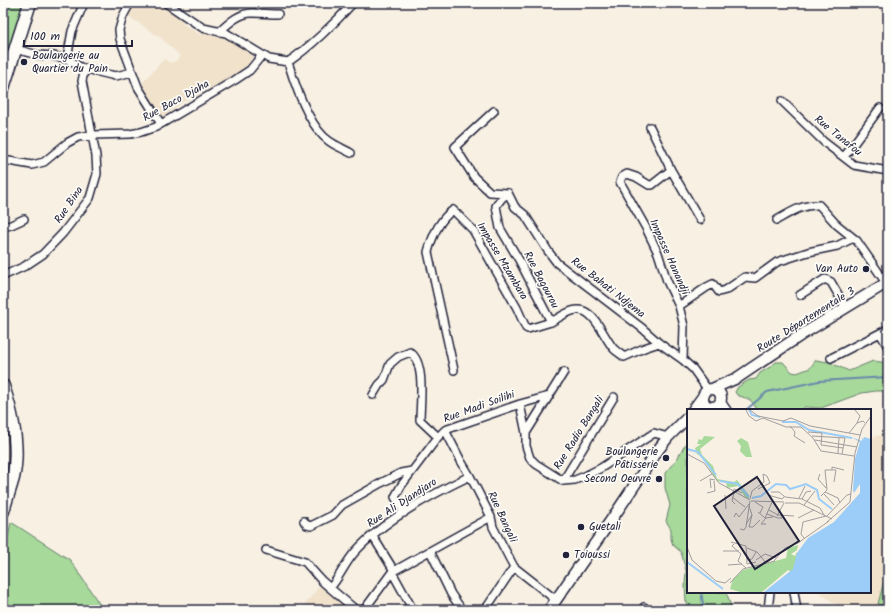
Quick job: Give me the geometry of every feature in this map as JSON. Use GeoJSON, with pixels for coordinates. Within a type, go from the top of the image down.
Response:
{"type":"FeatureCollection","features":[{"type":"Feature","properties":{"kind":"main road"},"geometry":{"type":"LineString","coordinates":[[3,88],[30,3]]}},
{"type":"Feature","properties":{"kind":"main road","name":"Route Départementale 3"},"geometry":{"type":"LineString","coordinates":[[694,409],[708,391],[737,378],[801,335],[887,282]]}},
{"type":"Feature","properties":{"kind":"main road","name":"Route Départementale 3"},"geometry":{"type":"LineString","coordinates":[[714,405],[737,378]]}},
{"type":"Feature","properties":{"kind":"main road"},"geometry":{"type":"LineString","coordinates":[[3,386],[15,432],[15,465],[13,478],[3,511]]}},
{"type":"Feature","properties":{"kind":"main road"},"geometry":{"type":"LineString","coordinates":[[717,390],[714,405],[704,400],[708,391],[717,390]]}},
{"type":"Feature","properties":{"kind":"main road"},"geometry":{"type":"LineString","coordinates":[[3,408],[15,447]]}},
{"type":"Feature","properties":{"kind":"main road"},"geometry":{"type":"LineString","coordinates":[[549,610],[658,450],[668,437],[687,418]]}},
{"type":"Feature","properties":{"kind":"street"},"geometry":{"type":"LineString","coordinates":[[67,59],[72,31],[84,3]]}},
{"type":"Feature","properties":{"kind":"street"},"geometry":{"type":"LineString","coordinates":[[130,3],[123,16],[119,30],[120,39],[138,87],[161,124]]}},
{"type":"Feature","properties":{"kind":"street"},"geometry":{"type":"LineString","coordinates":[[166,3],[203,28],[230,34],[269,59],[288,62],[296,57],[353,3]]}},
{"type":"Feature","properties":{"kind":"street"},"geometry":{"type":"LineString","coordinates":[[219,32],[236,17],[252,13],[278,14]]}},
{"type":"Feature","properties":{"kind":"street"},"geometry":{"type":"LineString","coordinates":[[15,49],[38,55],[67,59],[85,68],[116,76],[132,72]]}},
{"type":"Feature","properties":{"kind":"street","name":"Rue Baco Djaha"},"geometry":{"type":"LineString","coordinates":[[3,160],[32,165],[44,162],[67,143],[78,137],[93,134],[141,132],[156,127],[250,70],[262,55]]}},
{"type":"Feature","properties":{"kind":"street"},"geometry":{"type":"LineString","coordinates":[[288,62],[309,116],[317,130],[329,141],[352,153]]}},
{"type":"Feature","properties":{"kind":"street","name":"Rue Bina"},"geometry":{"type":"LineString","coordinates":[[3,276],[26,266],[48,250],[90,198],[97,174],[93,134],[82,81],[85,68]]}},
{"type":"Feature","properties":{"kind":"street","name":"Rue Tanafou"},"geometry":{"type":"LineString","coordinates":[[782,101],[824,142],[854,165],[888,171]]}},
{"type":"Feature","properties":{"kind":"street"},"geometry":{"type":"LineString","coordinates":[[844,157],[880,108]]}},
{"type":"Feature","properties":{"kind":"street"},"geometry":{"type":"LineString","coordinates":[[494,111],[455,147],[474,177],[490,192],[508,193]]}},
{"type":"Feature","properties":{"kind":"street"},"geometry":{"type":"LineString","coordinates":[[650,127],[671,170],[700,220]]}},
{"type":"Feature","properties":{"kind":"street","name":"Impasse Hanandji"},"geometry":{"type":"LineString","coordinates":[[671,170],[652,185],[649,185],[636,177],[627,174],[622,177],[620,182],[646,228],[658,253],[667,281],[680,306],[684,326],[683,360]]}},
{"type":"Feature","properties":{"kind":"street","name":"Rue Bagourou"},"geometry":{"type":"LineString","coordinates":[[508,193],[496,206],[500,228],[519,260],[551,322],[575,310],[582,310],[593,317],[615,351],[624,357],[644,348],[659,344]]}},
{"type":"Feature","properties":{"kind":"street","name":"Rue Bahati Ndjema"},"geometry":{"type":"LineString","coordinates":[[508,193],[515,207],[525,215],[557,263],[642,328],[659,344],[683,360],[693,370],[708,391]]}},
{"type":"Feature","properties":{"kind":"street"},"geometry":{"type":"LineString","coordinates":[[777,220],[797,208],[810,205],[819,205],[836,224],[857,241],[887,282]]}},
{"type":"Feature","properties":{"kind":"street","name":"Impasse Mzambara"},"geometry":{"type":"LineString","coordinates":[[454,370],[428,252],[437,229],[444,218],[453,210],[473,230],[517,308],[526,328],[537,327],[551,322]]}},
{"type":"Feature","properties":{"kind":"street"},"geometry":{"type":"LineString","coordinates":[[3,227],[24,219]]}},
{"type":"Feature","properties":{"kind":"street"},"geometry":{"type":"LineString","coordinates":[[680,306],[713,284],[719,292],[726,290],[745,278],[751,278],[759,275],[777,262],[808,252],[837,246],[853,238]]}},
{"type":"Feature","properties":{"kind":"street"},"geometry":{"type":"LineString","coordinates":[[800,295],[825,279],[831,282],[846,308]]}},
{"type":"Feature","properties":{"kind":"street"},"geometry":{"type":"LineString","coordinates":[[831,358],[888,329]]}},
{"type":"Feature","properties":{"kind":"street"},"geometry":{"type":"LineString","coordinates":[[880,333],[888,346]]}},
{"type":"Feature","properties":{"kind":"street"},"geometry":{"type":"LineString","coordinates":[[373,395],[384,380],[390,364],[398,357],[410,352],[416,357],[421,381],[420,420],[438,437]]}},
{"type":"Feature","properties":{"kind":"street"},"geometry":{"type":"LineString","coordinates":[[526,433],[564,372]]}},
{"type":"Feature","properties":{"kind":"street","name":"Rue Madi Soilihi"},"geometry":{"type":"LineString","coordinates":[[404,513],[395,497],[412,471],[445,430],[520,404],[549,396]]}},
{"type":"Feature","properties":{"kind":"street","name":"Rue Radio Bangali"},"geometry":{"type":"LineString","coordinates":[[563,480],[614,397]]}},
{"type":"Feature","properties":{"kind":"street"},"geometry":{"type":"LineString","coordinates":[[520,404],[526,433],[526,446],[530,458],[536,464],[563,480],[576,480],[601,468],[654,433],[668,437]]}},
{"type":"Feature","properties":{"kind":"street"},"geometry":{"type":"LineString","coordinates":[[714,405],[724,409]]}},
{"type":"Feature","properties":{"kind":"street","name":"Rue Bangali"},"geometry":{"type":"LineString","coordinates":[[445,430],[491,517],[493,527],[514,567],[556,600]]}},
{"type":"Feature","properties":{"kind":"street"},"geometry":{"type":"LineString","coordinates":[[304,521],[307,525],[311,526],[333,516],[342,505],[401,473],[412,471]]}},
{"type":"Feature","properties":{"kind":"street","name":"Rue Ali Djandjaro"},"geometry":{"type":"LineString","coordinates":[[330,588],[354,554],[372,535],[438,491],[470,476]]}},
{"type":"Feature","properties":{"kind":"street"},"geometry":{"type":"LineString","coordinates":[[364,610],[392,572],[491,517]]}},
{"type":"Feature","properties":{"kind":"street"},"geometry":{"type":"LineString","coordinates":[[372,535],[393,569],[392,572],[413,610]]}},
{"type":"Feature","properties":{"kind":"street"},"geometry":{"type":"LineString","coordinates":[[266,550],[305,562],[322,581],[356,610]]}},
{"type":"Feature","properties":{"kind":"street"},"geometry":{"type":"LineString","coordinates":[[430,551],[454,599],[462,610]]}},
{"type":"Feature","properties":{"kind":"street"},"geometry":{"type":"LineString","coordinates":[[485,610],[514,567]]}},
{"type":"Feature","properties":{"kind":"street"},"geometry":{"type":"LineString","coordinates":[[768,610],[770,593]]}},
{"type":"Feature","properties":{"kind":"street"},"geometry":{"type":"LineString","coordinates":[[794,593],[797,610]]}},
{"type":"Feature","properties":{"kind":"shaded area"},"geometry":{"type":"Polygon","coordinates":[[[134,3],[163,4],[182,19],[183,24],[201,35],[204,32],[223,35],[255,53],[247,66],[223,82],[181,103],[163,117],[152,103],[142,83],[164,59],[170,63],[176,61],[180,56],[161,38],[127,15],[134,3]]]}},
{"type":"Feature","properties":{"kind":"shaded area"},"geometry":{"type":"Polygon","coordinates":[[[888,433],[888,610],[844,610],[820,593],[871,593],[871,438],[888,433]]]}},
{"type":"Feature","properties":{"kind":"shaded area"},"geometry":{"type":"Polygon","coordinates":[[[323,582],[353,610],[300,610],[323,582]]]}},
{"type":"Feature","properties":{"kind":"green space"},"geometry":{"type":"Polygon","coordinates":[[[3,3],[24,3],[3,65],[3,3]]]}},
{"type":"Feature","properties":{"kind":"green space"},"geometry":{"type":"Polygon","coordinates":[[[816,360],[828,362],[849,371],[873,361],[888,363],[888,391],[862,393],[821,408],[805,407],[802,409],[756,409],[751,401],[737,395],[735,392],[738,387],[749,380],[756,379],[760,373],[776,362],[783,362],[792,372],[797,373],[810,368],[816,360]]]}},
{"type":"Feature","properties":{"kind":"green space"},"geometry":{"type":"Polygon","coordinates":[[[687,442],[687,593],[726,593],[732,610],[691,610],[686,601],[686,571],[681,552],[673,545],[671,539],[671,529],[666,521],[670,505],[665,488],[665,473],[677,459],[687,442]]]}},
{"type":"Feature","properties":{"kind":"green space"},"geometry":{"type":"Polygon","coordinates":[[[11,522],[70,560],[100,605],[101,610],[13,610],[3,599],[3,562],[11,522]]]}},
{"type":"Feature","properties":{"kind":"green space"},"geometry":{"type":"Polygon","coordinates":[[[885,577],[888,578],[888,606],[878,604],[885,577]]]}},
{"type":"Feature","properties":{"kind":"waterway"},"geometry":{"type":"LineString","coordinates":[[747,409],[767,392],[819,381],[888,377]]}},
{"type":"Feature","properties":{"kind":"waterway"},"geometry":{"type":"LineString","coordinates":[[701,593],[704,610]]}},
{"type":"Feature","properties":{"kind":"place","name":"Boulangerie au Quartier du Pain"},"geometry":{"type":"Point","coordinates":[24,62]}},
{"type":"Feature","properties":{"kind":"place","name":"Van Auto"},"geometry":{"type":"Point","coordinates":[866,269]}},
{"type":"Feature","properties":{"kind":"place","name":"Boulangerie Pâtisserie"},"geometry":{"type":"Point","coordinates":[666,458]}},
{"type":"Feature","properties":{"kind":"place","name":"Second Oeuvre"},"geometry":{"type":"Point","coordinates":[659,479]}},
{"type":"Feature","properties":{"kind":"place","name":"Guetali"},"geometry":{"type":"Point","coordinates":[581,527]}},
{"type":"Feature","properties":{"kind":"place","name":"Toioussi"},"geometry":{"type":"Point","coordinates":[566,555]}}]}
